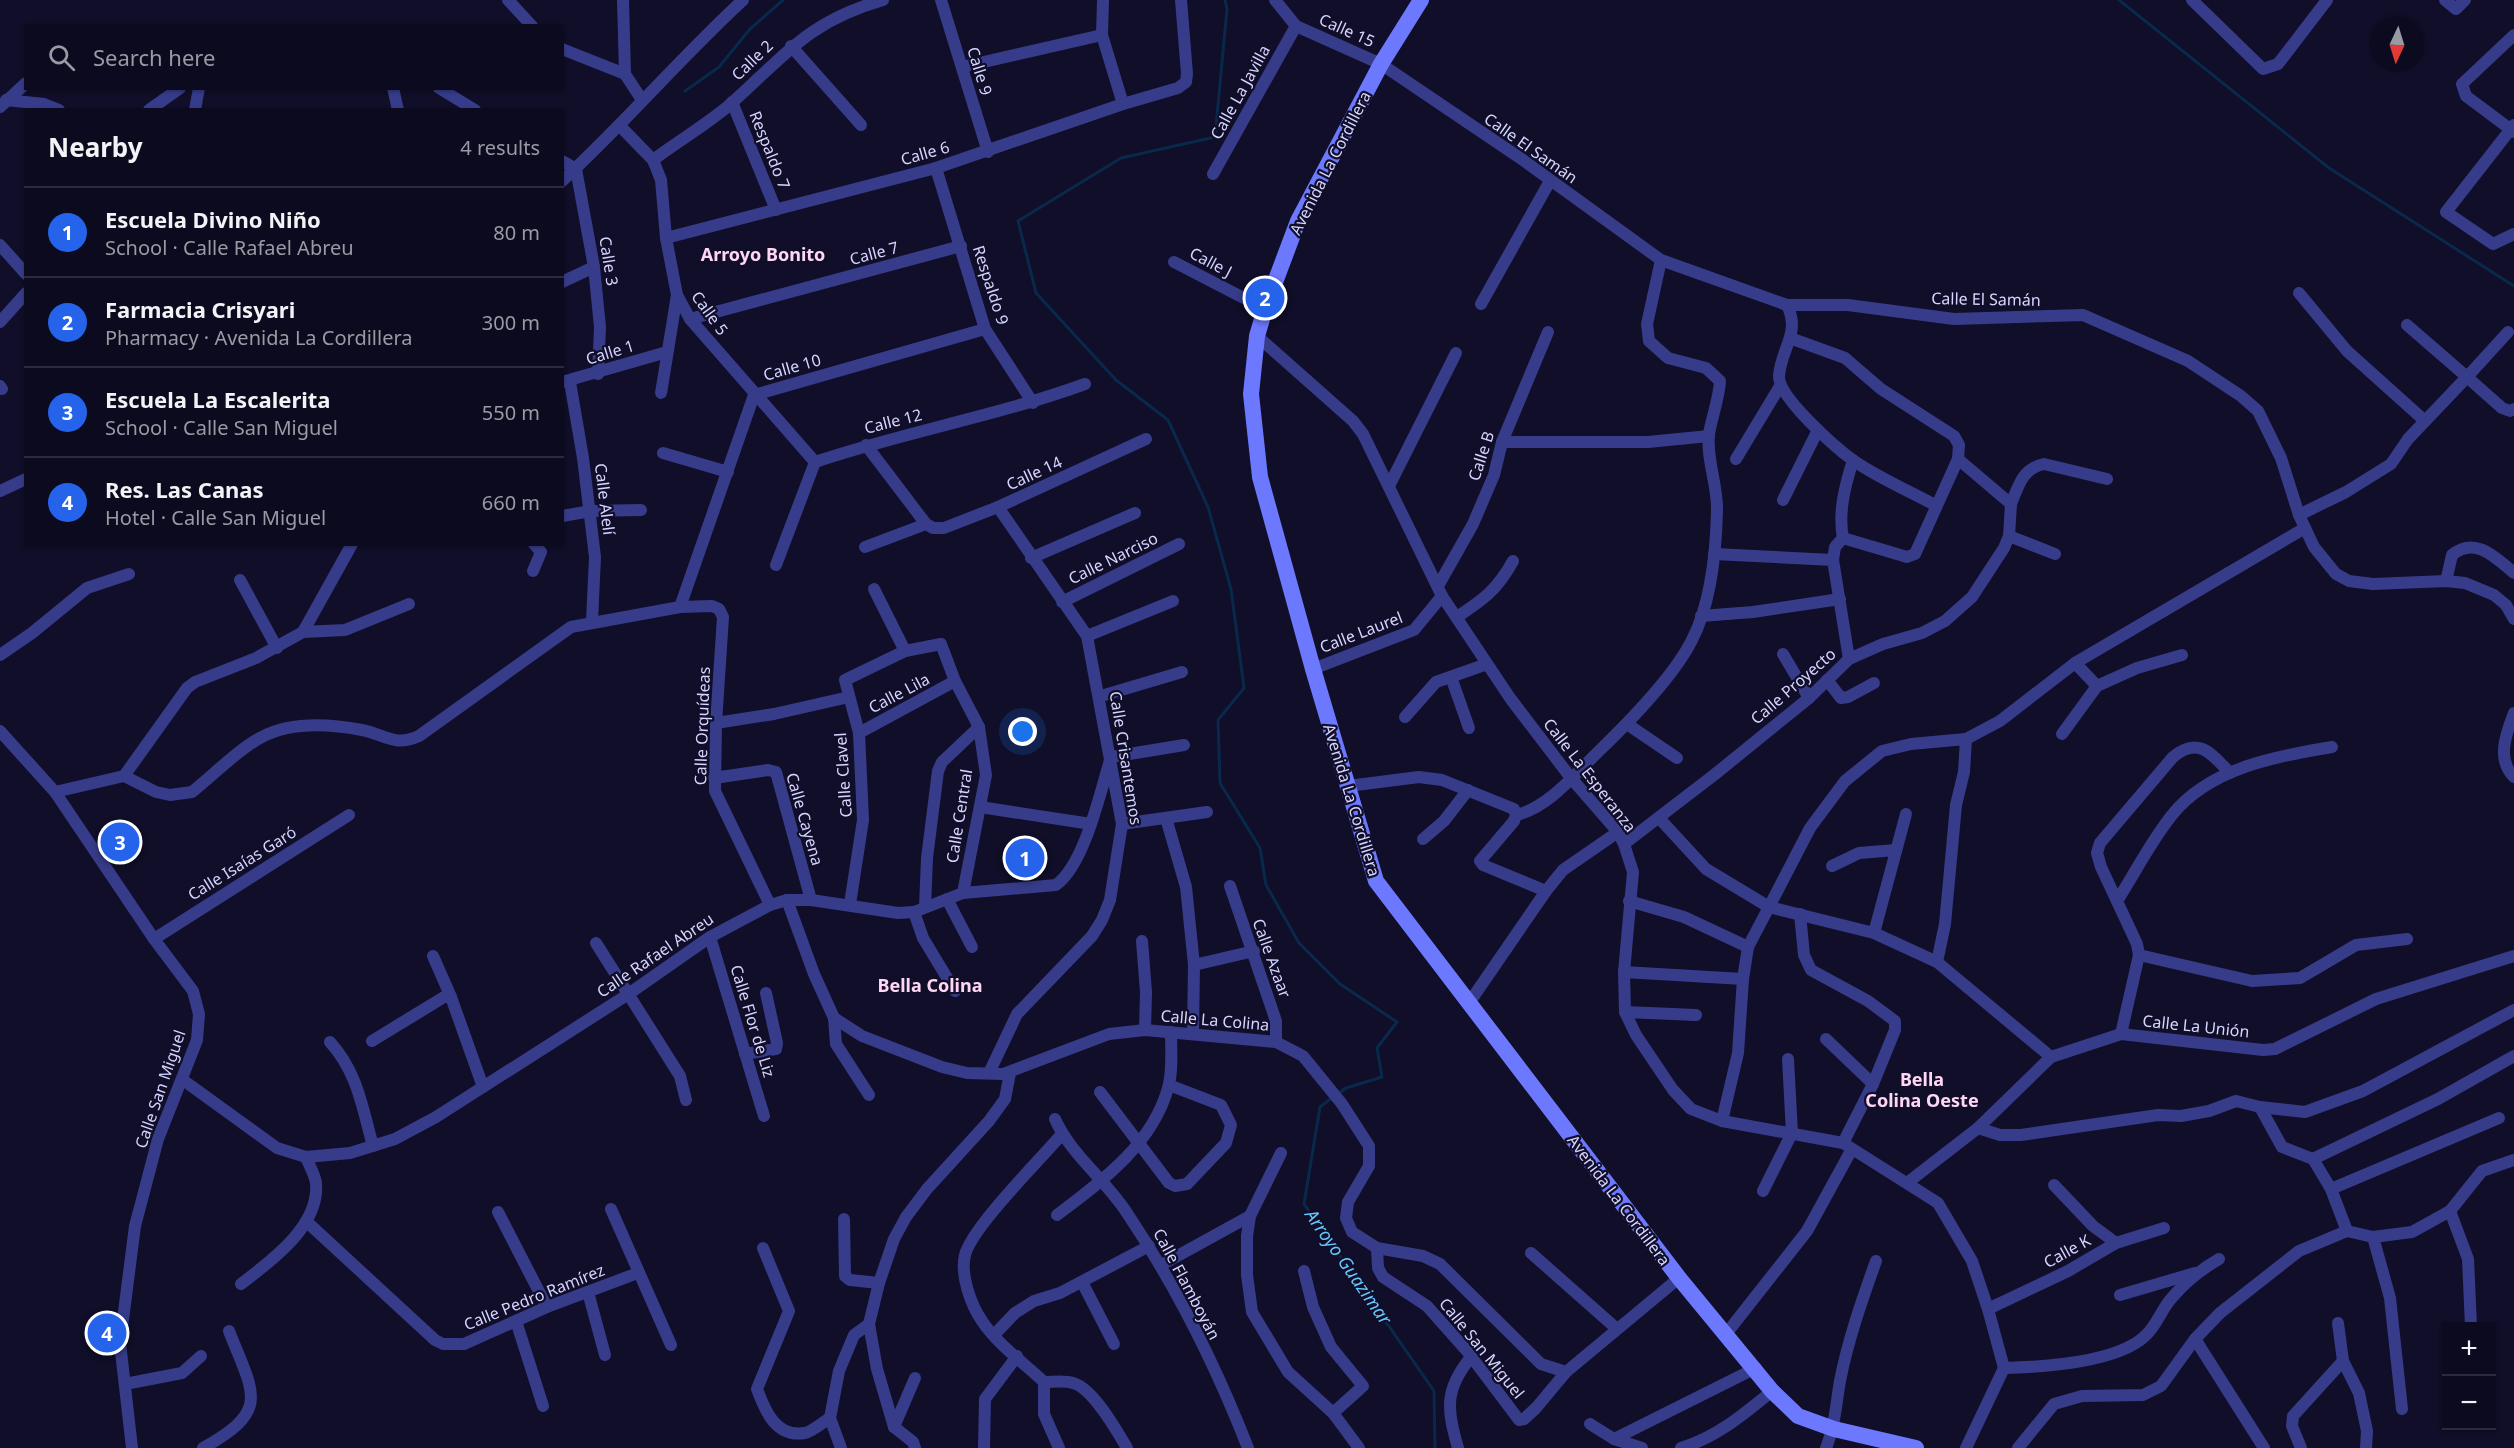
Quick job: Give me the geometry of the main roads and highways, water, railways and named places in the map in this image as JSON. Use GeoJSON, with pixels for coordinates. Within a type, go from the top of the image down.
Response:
{"type":"FeatureCollection","features":[{"type":"Feature","properties":{"kind":"main road","name":"Avenida La Cordillera"},"geometry":{"type":"LineString","coordinates":[[1421,0],[1381,64],[1299,221],[1257,336],[1251,394],[1260,477],[1313,669],[1376,881],[1678,1278],[1756,1368],[1772,1391],[1798,1416],[1834,1429],[1916,1448]]}},
{"type":"Feature","properties":{"kind":"waterway"},"geometry":{"type":"LineString","coordinates":[[685,91],[719,67],[750,29],[783,0]]}},
{"type":"Feature","properties":{"kind":"waterway","name":"Arroyo Guazimar"},"geometry":{"type":"LineString","coordinates":[[1225,0],[1227,9],[1215,137],[1121,158],[1018,221],[1036,293],[1116,380],[1168,420],[1208,507],[1231,589],[1244,688],[1218,720],[1220,783],[1260,848],[1266,885],[1299,943],[1340,984],[1397,1022],[1377,1048],[1382,1077],[1346,1088],[1338,1094]]}},
{"type":"Feature","properties":{"kind":"waterway"},"geometry":{"type":"LineString","coordinates":[[2119,0],[2329,168],[2514,286]]}},
{"type":"Feature","properties":{"kind":"waterway","name":"Arroyo Guazimar"},"geometry":{"type":"LineString","coordinates":[[1333,1097],[1320,1107],[1304,1204],[1434,1391],[1435,1448]]}},
{"type":"Feature","properties":{"kind":"place","name":"Farmacia Crisyari"},"geometry":{"type":"Point","coordinates":[1265,298]}},
{"type":"Feature","properties":{"kind":"place","name":"Escuela La Escalerita"},"geometry":{"type":"Point","coordinates":[120,842]}},
{"type":"Feature","properties":{"kind":"place","name":"Escuela Divino Niño"},"geometry":{"type":"Point","coordinates":[1025,858]}},
{"type":"Feature","properties":{"kind":"place","name":"Res. Las Canas"},"geometry":{"type":"Point","coordinates":[107,1333]}},
{"type":"Feature","properties":{"kind":"district","name":"Arroyo Bonito"},"geometry":{"type":"Point","coordinates":[763,255]}},
{"type":"Feature","properties":{"kind":"district","name":"Bella Colina"},"geometry":{"type":"Point","coordinates":[930,986]}},
{"type":"Feature","properties":{"kind":"district","name":"Bella Colina Oeste"},"geometry":{"type":"Point","coordinates":[1922,1090]}}]}
